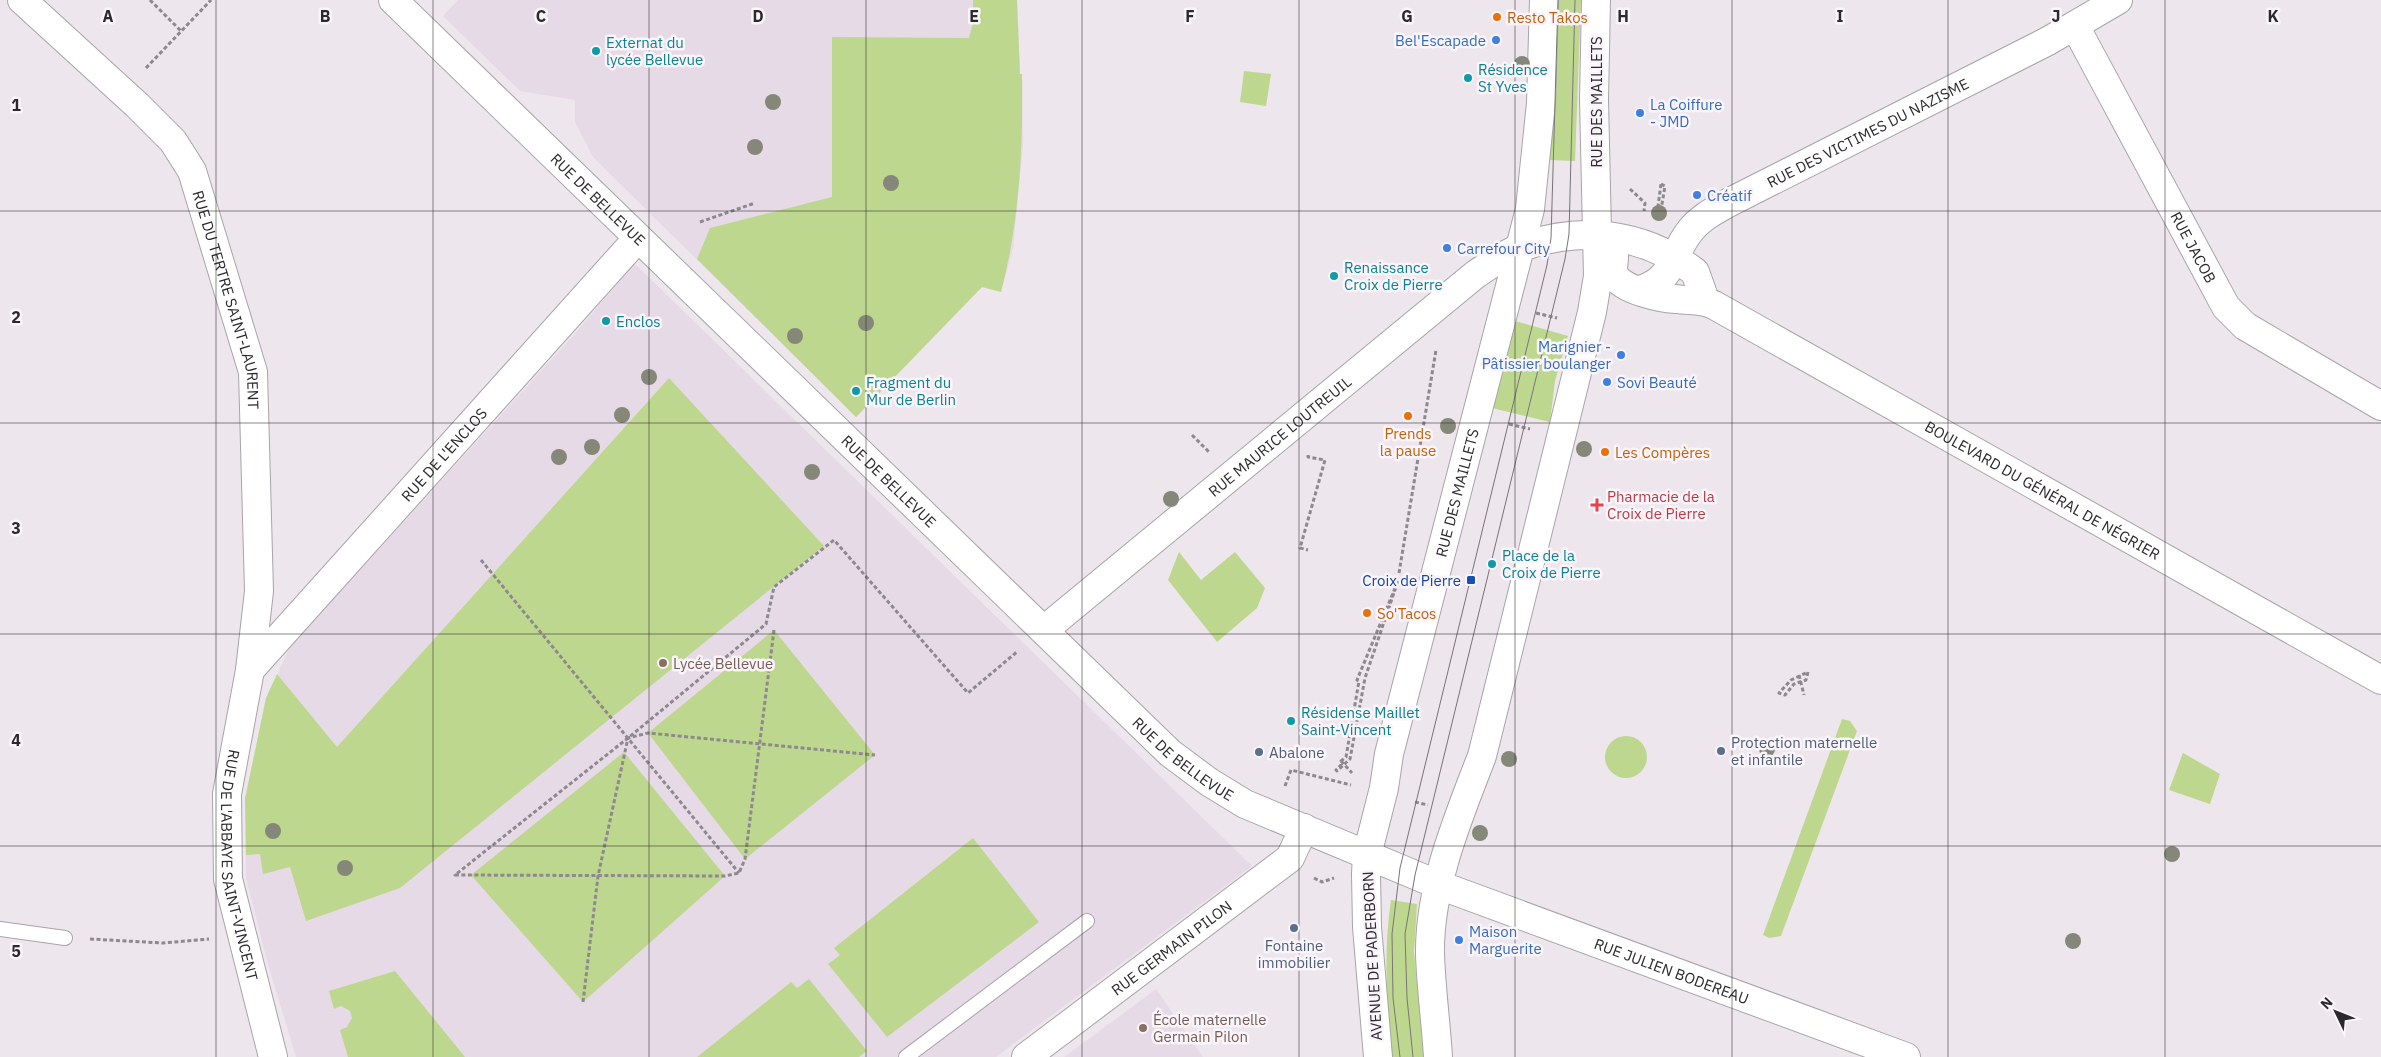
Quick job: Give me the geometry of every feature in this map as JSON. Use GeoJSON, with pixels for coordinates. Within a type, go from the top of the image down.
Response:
{"type":"FeatureCollection","features":[{"type":"Feature","properties":{"kind":"street","name":"RUE DU TERTRE SAINT-LAURENT"},"geometry":{"type":"LineString","coordinates":[[22,0],[124,92],[173,141],[192,171],[253,372],[260,560],[259,590],[250,670]]}},
{"type":"Feature","properties":{"kind":"street","name":"RUE DE BELLEVUE"},"geometry":{"type":"LineString","coordinates":[[393,0],[1170,753],[1209,782],[1245,804],[1439,885]]}},
{"type":"Feature","properties":{"kind":"street","name":"RUE DES MAILLETS"},"geometry":{"type":"LineString","coordinates":[[1367,854],[1384,788],[1389,754],[1530,209],[1541,103],[1544,0]]}},
{"type":"Feature","properties":{"kind":"street","name":"RUE DES MAILLETS"},"geometry":{"type":"LineString","coordinates":[[1439,885],[1460,813],[1482,756],[1591,319],[1598,276],[1594,100],[1596,0]]}},
{"type":"Feature","properties":{"kind":"street","name":"RUE DES VICTIMES DU NAZISME"},"geometry":{"type":"LineString","coordinates":[[1631,287],[1657,283],[1665,276],[1692,229],[1702,219],[1728,203],[2075,26],[2118,0]]}},
{"type":"Feature","properties":{"kind":"street","name":"RUE JACOB"},"geometry":{"type":"LineString","coordinates":[[2075,26],[2226,307],[2246,326],[2381,406]]}},
{"type":"Feature","properties":{"kind":"street"},"geometry":{"type":"LineString","coordinates":[[1520,248],[1569,234],[1598,234],[1648,246],[1675,259],[1695,272],[1705,300]]}},
{"type":"Feature","properties":{"kind":"street"},"geometry":{"type":"LineString","coordinates":[[1598,234],[1614,252],[1613,269],[1615,276],[1631,287]]}},
{"type":"Feature","properties":{"kind":"street","name":"RUE DE L'ENCLOS"},"geometry":{"type":"LineString","coordinates":[[250,670],[638,238]]}},
{"type":"Feature","properties":{"kind":"street","name":"RUE MAURICE LOUTREUIL"},"geometry":{"type":"LineString","coordinates":[[1044,630],[1476,274],[1520,248]]}},
{"type":"Feature","properties":{"kind":"street","name":"RUE DES MAILLETS"},"geometry":{"type":"LineString","coordinates":[[1591,319],[1604,284],[1610,281],[1631,287]]}},
{"type":"Feature","properties":{"kind":"street","name":"BOULEVARD DU GÉNÉRAL DE NÉGRIER"},"geometry":{"type":"LineString","coordinates":[[1631,287],[1674,299],[1705,300],[2381,680]]}},
{"type":"Feature","properties":{"kind":"street","name":"RUE DE L'ABBAYE SAINT-VINCENT"},"geometry":{"type":"LineString","coordinates":[[250,670],[227,794],[228,879],[274,1057]]}},
{"type":"Feature","properties":{"kind":"street","name":"RUE GERMAIN PILON"},"geometry":{"type":"LineString","coordinates":[[1026,1057],[1290,858],[1304,828]]}},
{"type":"Feature","properties":{"kind":"street","name":"AVENUE DE PADERBORN"},"geometry":{"type":"LineString","coordinates":[[1367,854],[1367,927],[1378,1057]]}},
{"type":"Feature","properties":{"kind":"street"},"geometry":{"type":"LineString","coordinates":[[1438,1057],[1430,954],[1439,885]]}},
{"type":"Feature","properties":{"kind":"street","name":"RUE JULIEN BODEREAU"},"geometry":{"type":"LineString","coordinates":[[1439,885],[1906,1057]]}},
{"type":"Feature","properties":{"kind":"lane"},"geometry":{"type":"LineString","coordinates":[[906,1057],[1087,921]]}},
{"type":"Feature","properties":{"kind":"lane"},"geometry":{"type":"LineString","coordinates":[[0,929],[65,938]]}},
{"type":"Feature","properties":{"kind":"path"},"geometry":{"type":"LineString","coordinates":[[150,0],[181,31]]}},
{"type":"Feature","properties":{"kind":"path"},"geometry":{"type":"LineString","coordinates":[[124,92],[211,0]]}},
{"type":"Feature","properties":{"kind":"path"},"geometry":{"type":"LineString","coordinates":[[1625,183],[1645,203]]}},
{"type":"Feature","properties":{"kind":"path"},"geometry":{"type":"LineString","coordinates":[[1662,184],[1665,186],[1660,210],[1664,217],[1657,214],[1662,184]]}},
{"type":"Feature","properties":{"kind":"path"},"geometry":{"type":"LineString","coordinates":[[700,222],[754,203]]}},
{"type":"Feature","properties":{"kind":"path"},"geometry":{"type":"LineString","coordinates":[[1504,307],[1591,319]]}},
{"type":"Feature","properties":{"kind":"path"},"geometry":{"type":"LineString","coordinates":[[1343,763],[1348,758],[1352,748],[1365,678],[1379,632],[1398,581],[1437,345]]}},
{"type":"Feature","properties":{"kind":"path"},"geometry":{"type":"LineString","coordinates":[[1476,416],[1562,436]]}},
{"type":"Feature","properties":{"kind":"path"},"geometry":{"type":"LineString","coordinates":[[1308,550],[1300,548],[1325,460],[1308,457],[1309,449]]}},
{"type":"Feature","properties":{"kind":"path"},"geometry":{"type":"LineString","coordinates":[[739,873],[725,876],[455,875],[628,738],[766,624],[774,587],[834,540],[968,693],[1044,630]]}},
{"type":"Feature","properties":{"kind":"path"},"geometry":{"type":"LineString","coordinates":[[481,560],[739,873]]}},
{"type":"Feature","properties":{"kind":"path"},"geometry":{"type":"LineString","coordinates":[[739,873],[745,859],[774,630]]}},
{"type":"Feature","properties":{"kind":"path"},"geometry":{"type":"LineString","coordinates":[[1348,758],[1347,748],[1359,681],[1357,680],[1379,632]]}},
{"type":"Feature","properties":{"kind":"path"},"geometry":{"type":"LineString","coordinates":[[1808,672],[1806,680],[1800,680],[1794,684],[1785,695],[1779,693],[1791,680],[1798,675],[1808,672]]}},
{"type":"Feature","properties":{"kind":"path"},"geometry":{"type":"LineString","coordinates":[[1798,675],[1804,695]]}},
{"type":"Feature","properties":{"kind":"path"},"geometry":{"type":"LineString","coordinates":[[1791,680],[1794,684]]}},
{"type":"Feature","properties":{"kind":"path"},"geometry":{"type":"LineString","coordinates":[[1785,686],[1788,690]]}},
{"type":"Feature","properties":{"kind":"path"},"geometry":{"type":"LineString","coordinates":[[628,738],[648,733],[760,745],[875,754]]}},
{"type":"Feature","properties":{"kind":"path"},"geometry":{"type":"LineString","coordinates":[[583,1002],[598,876],[628,738]]}},
{"type":"Feature","properties":{"kind":"path"},"geometry":{"type":"LineString","coordinates":[[1347,748],[1352,748]]}},
{"type":"Feature","properties":{"kind":"path"},"geometry":{"type":"LineString","coordinates":[[1316,880],[1327,881],[1337,873]]}},
{"type":"Feature","properties":{"kind":"path"},"geometry":{"type":"LineString","coordinates":[[65,938],[163,943],[242,936]]}},
{"type":"Feature","properties":{"kind":"shaded area"},"geometry":{"type":"Polygon","coordinates":[[[458,0],[1017,0],[1020,74],[1022,74],[1023,146],[1013,248],[1001,292],[982,287],[856,417],[593,157],[575,122],[575,100],[520,91],[443,16],[458,0]]]}},
{"type":"Feature","properties":{"kind":"shaded area","name":"Lycée Bellevue"},"geometry":{"type":"Polygon","coordinates":[[[634,263],[1252,866],[996,1057],[296,1057],[267,961],[246,878],[245,799],[266,698],[290,647],[580,328],[634,263]]]}},
{"type":"Feature","properties":{"kind":"shaded area","name":"École maternelle Germain Pilon"},"geometry":{"type":"Polygon","coordinates":[[[1156,989],[1203,1057],[1064,1057],[1124,1013],[1156,989]]]}},
{"type":"Feature","properties":{"kind":"green space"},"geometry":{"type":"Polygon","coordinates":[[[973,0],[1017,0],[1020,74],[1022,74],[1021,157],[1012,238],[1001,292],[982,287],[856,417],[697,259],[710,228],[832,197],[832,37],[969,38],[973,23],[973,0]]]}},
{"type":"Feature","properties":{"kind":"green space"},"geometry":{"type":"Polygon","coordinates":[[[1553,0],[1581,0],[1575,161],[1548,160],[1553,0]]]}},
{"type":"Feature","properties":{"kind":"green space"},"geometry":{"type":"Polygon","coordinates":[[[1244,71],[1271,74],[1266,106],[1240,102],[1244,71]]]}},
{"type":"Feature","properties":{"kind":"green space"},"geometry":{"type":"Polygon","coordinates":[[[1515,321],[1568,336],[1555,381],[1550,422],[1492,408],[1515,321]]]}},
{"type":"Feature","properties":{"kind":"green space"},"geometry":{"type":"Polygon","coordinates":[[[669,378],[824,546],[400,888],[306,921],[290,867],[263,874],[260,854],[246,855],[245,799],[266,698],[277,674],[337,747],[669,378]]]}},
{"type":"Feature","properties":{"kind":"green space"},"geometry":{"type":"Polygon","coordinates":[[[1179,552],[1201,580],[1235,552],[1265,588],[1257,608],[1217,642],[1168,580],[1179,552]]]}},
{"type":"Feature","properties":{"kind":"green space"},"geometry":{"type":"Polygon","coordinates":[[[774,630],[875,755],[745,859],[648,733],[774,630]]]}},
{"type":"Feature","properties":{"kind":"green space"},"geometry":{"type":"Polygon","coordinates":[[[1842,719],[1850,721],[1857,731],[1781,936],[1769,938],[1763,935],[1842,719]]]}},
{"type":"Feature","properties":{"kind":"green space"},"geometry":{"type":"Polygon","coordinates":[[[1626,736],[1641,742],[1647,757],[1641,772],[1626,778],[1611,772],[1605,757],[1611,742],[1626,736]]]}},
{"type":"Feature","properties":{"kind":"green space"},"geometry":{"type":"Polygon","coordinates":[[[624,752],[725,876],[583,1002],[471,875],[624,752]]]}},
{"type":"Feature","properties":{"kind":"green space"},"geometry":{"type":"Polygon","coordinates":[[[2183,753],[2220,774],[2210,804],[2169,790],[2183,753]]]}},
{"type":"Feature","properties":{"kind":"green space"},"geometry":{"type":"Polygon","coordinates":[[[973,838],[1039,922],[887,1037],[828,964],[840,955],[834,948],[973,838]]]}},
{"type":"Feature","properties":{"kind":"green space"},"geometry":{"type":"Polygon","coordinates":[[[1391,900],[1417,904],[1414,952],[1424,1057],[1392,1057],[1386,959],[1391,900]]]}},
{"type":"Feature","properties":{"kind":"green space"},"geometry":{"type":"Polygon","coordinates":[[[395,971],[465,1057],[348,1057],[340,1030],[347,1027],[352,1018],[350,1011],[341,1006],[334,1009],[329,991],[395,971]]]}},
{"type":"Feature","properties":{"kind":"green space"},"geometry":{"type":"Polygon","coordinates":[[[809,979],[867,1051],[859,1057],[697,1057],[791,982],[797,988],[809,979]]]}},
{"type":"Feature","properties":{"kind":"tram line"},"geometry":{"type":"LineString","coordinates":[[1400,1057],[1393,998],[1392,934],[1400,868],[1547,265],[1551,238],[1558,0]]}},
{"type":"Feature","properties":{"kind":"tram line"},"geometry":{"type":"LineString","coordinates":[[1413,1057],[1407,998],[1405,934],[1415,875],[1565,259],[1569,234],[1575,0]]}},
{"type":"Feature","properties":{"kind":"place","name":"Resto Takos"},"geometry":{"type":"Point","coordinates":[1497,17]}},
{"type":"Feature","properties":{"kind":"place","name":"Bel'Escapade"},"geometry":{"type":"Point","coordinates":[1496,40]}},
{"type":"Feature","properties":{"kind":"place","name":"Externat du lycée Bellevue"},"geometry":{"type":"Point","coordinates":[596,51]}},
{"type":"Feature","properties":{"kind":"place","name":"Résidence St Yves"},"geometry":{"type":"Point","coordinates":[1468,78]}},
{"type":"Feature","properties":{"kind":"place","name":"La Coiffure - JMD"},"geometry":{"type":"Point","coordinates":[1640,113]}},
{"type":"Feature","properties":{"kind":"place","name":"Créatif"},"geometry":{"type":"Point","coordinates":[1697,195]}},
{"type":"Feature","properties":{"kind":"place","name":"Carrefour City"},"geometry":{"type":"Point","coordinates":[1447,248]}},
{"type":"Feature","properties":{"kind":"place","name":"Renaissance Croix de Pierre"},"geometry":{"type":"Point","coordinates":[1334,276]}},
{"type":"Feature","properties":{"kind":"place","name":"Enclos"},"geometry":{"type":"Point","coordinates":[606,321]}},
{"type":"Feature","properties":{"kind":"place","name":"Marignier - Pâtissier boulanger"},"geometry":{"type":"Point","coordinates":[1621,355]}},
{"type":"Feature","properties":{"kind":"place","name":"Sovi Beauté"},"geometry":{"type":"Point","coordinates":[1607,382]}},
{"type":"Feature","properties":{"kind":"place","name":"Fragment du Mur de Berlin"},"geometry":{"type":"Point","coordinates":[856,391]}},
{"type":"Feature","properties":{"kind":"place","name":"Prends la pause"},"geometry":{"type":"Point","coordinates":[1408,416]}},
{"type":"Feature","properties":{"kind":"place","name":"Les Compères"},"geometry":{"type":"Point","coordinates":[1605,452]}},
{"type":"Feature","properties":{"kind":"place","name":"Pharmacie de la Croix de Pierre"},"geometry":{"type":"Point","coordinates":[1597,505]}},
{"type":"Feature","properties":{"kind":"place","name":"Place de la Croix de Pierre"},"geometry":{"type":"Point","coordinates":[1492,564]}},
{"type":"Feature","properties":{"kind":"place","name":"Croix de Pierre"},"geometry":{"type":"Point","coordinates":[1471,580]}},
{"type":"Feature","properties":{"kind":"place","name":"So'Tacos"},"geometry":{"type":"Point","coordinates":[1367,613]}},
{"type":"Feature","properties":{"kind":"place","name":"Lycée Bellevue"},"geometry":{"type":"Point","coordinates":[663,663]}},
{"type":"Feature","properties":{"kind":"place","name":"Résidense Maillet Saint-Vincent"},"geometry":{"type":"Point","coordinates":[1291,721]}},
{"type":"Feature","properties":{"kind":"place","name":"Protection maternelle et infantile"},"geometry":{"type":"Point","coordinates":[1721,751]}},
{"type":"Feature","properties":{"kind":"place","name":"Abalone"},"geometry":{"type":"Point","coordinates":[1259,752]}},
{"type":"Feature","properties":{"kind":"place","name":"Fontaine immobilier"},"geometry":{"type":"Point","coordinates":[1294,928]}},
{"type":"Feature","properties":{"kind":"place","name":"Maison Marguerite"},"geometry":{"type":"Point","coordinates":[1459,940]}},
{"type":"Feature","properties":{"kind":"place","name":"École maternelle Germain Pilon"},"geometry":{"type":"Point","coordinates":[1143,1028]}}]}
